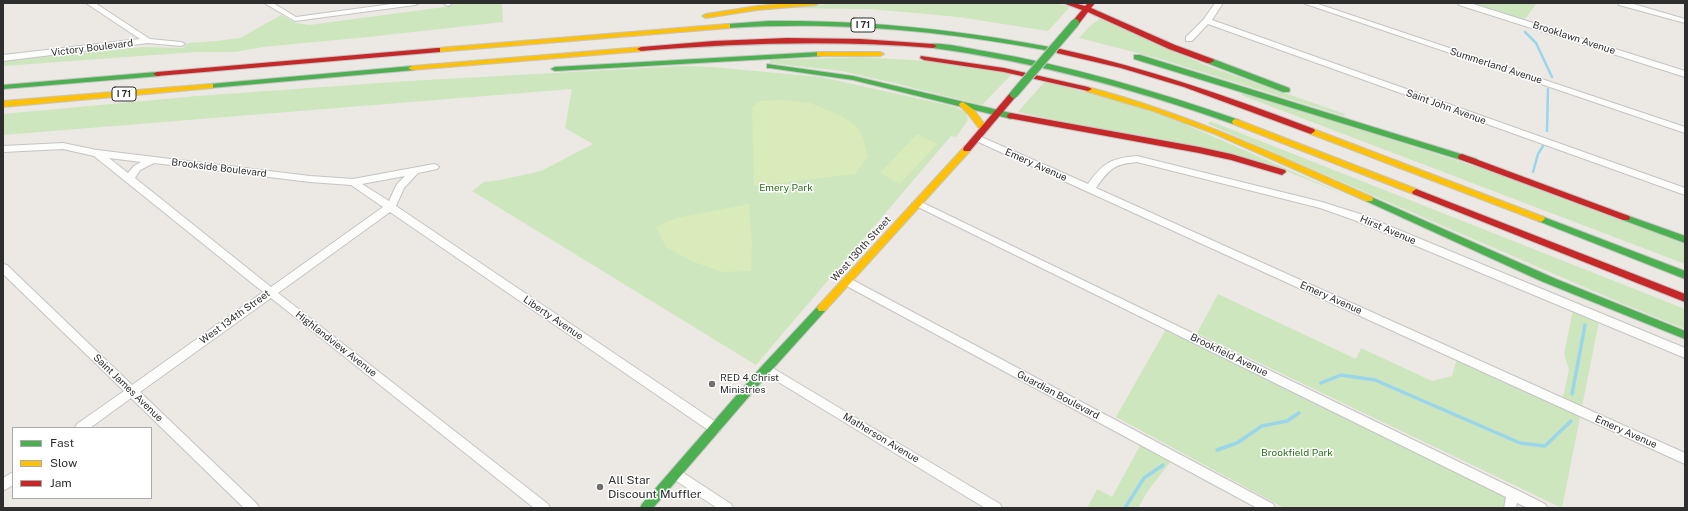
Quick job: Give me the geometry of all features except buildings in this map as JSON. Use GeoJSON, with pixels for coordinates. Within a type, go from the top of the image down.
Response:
{"type":"FeatureCollection","features":[{"type":"Feature","properties":{"kind":"main road"},"geometry":{"type":"LineString","coordinates":[[811,13],[770,13],[700,17],[757,8],[816,3]]}},
{"type":"Feature","properties":{"kind":"main road"},"geometry":{"type":"LineString","coordinates":[[1066,3],[1090,6],[1178,49],[1295,93]]}},
{"type":"Feature","properties":{"kind":"main road","name":"West 130th Street"},"geometry":{"type":"LineString","coordinates":[[646,508],[766,369],[977,138],[1090,6]]}},
{"type":"Feature","properties":{"kind":"main road","name":"I 71"},"geometry":{"type":"LineString","coordinates":[[3,87],[739,25],[876,25],[932,30],[988,37],[1048,48],[1114,63],[1196,89],[1290,123],[1685,275]]}},
{"type":"Feature","properties":{"kind":"main road"},"geometry":{"type":"LineString","coordinates":[[296,62],[597,27]]}},
{"type":"Feature","properties":{"kind":"main road"},"geometry":{"type":"LineString","coordinates":[[1050,36],[1075,41]]}},
{"type":"Feature","properties":{"kind":"main road","name":"I 71"},"geometry":{"type":"LineString","coordinates":[[3,104],[705,43],[790,39],[854,40],[917,44],[964,50],[1062,68],[1124,84],[1183,103],[1283,140],[1685,298]]}},
{"type":"Feature","properties":{"kind":"main road"},"geometry":{"type":"LineString","coordinates":[[547,69],[826,54],[886,55]]}},
{"type":"Feature","properties":{"kind":"main road"},"geometry":{"type":"LineString","coordinates":[[1129,55],[1474,161]]}},
{"type":"Feature","properties":{"kind":"main road"},"geometry":{"type":"LineString","coordinates":[[917,57],[982,66],[1064,82],[1122,98],[1179,117],[1234,139],[1556,282]]}},
{"type":"Feature","properties":{"kind":"main road"},"geometry":{"type":"LineString","coordinates":[[691,62],[758,65],[828,73],[876,83],[997,114],[1232,157],[1288,174]]}},
{"type":"Feature","properties":{"kind":"main road"},"geometry":{"type":"LineString","coordinates":[[246,83],[461,73]]}},
{"type":"Feature","properties":{"kind":"main road"},"geometry":{"type":"LineString","coordinates":[[963,105],[971,112],[984,129]]}},
{"type":"Feature","properties":{"kind":"main road"},"geometry":{"type":"LineString","coordinates":[[1346,112],[1685,240]]}},
{"type":"Feature","properties":{"kind":"main road"},"geometry":{"type":"LineString","coordinates":[[1308,182],[1685,335]]}},
{"type":"Feature","properties":{"kind":"street"},"geometry":{"type":"LineString","coordinates":[[90,3],[148,41]]}},
{"type":"Feature","properties":{"kind":"street"},"geometry":{"type":"LineString","coordinates":[[268,3],[295,19],[415,3]]}},
{"type":"Feature","properties":{"kind":"street"},"geometry":{"type":"LineString","coordinates":[[1189,39],[1207,21],[1219,3]]}},
{"type":"Feature","properties":{"kind":"street","name":"Summerland Avenue"},"geometry":{"type":"LineString","coordinates":[[1307,3],[1685,130]]}},
{"type":"Feature","properties":{"kind":"street","name":"Brooklawn Avenue"},"geometry":{"type":"LineString","coordinates":[[1462,3],[1685,74]]}},
{"type":"Feature","properties":{"kind":"street"},"geometry":{"type":"LineString","coordinates":[[1622,3],[1685,21]]}},
{"type":"Feature","properties":{"kind":"street","name":"Saint John Avenue"},"geometry":{"type":"LineString","coordinates":[[1207,21],[1685,192]]}},
{"type":"Feature","properties":{"kind":"street","name":"Victory Boulevard"},"geometry":{"type":"LineString","coordinates":[[3,58],[148,41],[181,44]]}},
{"type":"Feature","properties":{"kind":"street","name":"Emery Avenue"},"geometry":{"type":"LineString","coordinates":[[977,138],[1685,459]]}},
{"type":"Feature","properties":{"kind":"street","name":"Brookside Boulevard"},"geometry":{"type":"LineString","coordinates":[[3,149],[22,146],[63,146],[97,153],[152,160],[353,182],[434,167]]}},
{"type":"Feature","properties":{"kind":"street","name":"Highlandview Avenue"},"geometry":{"type":"LineString","coordinates":[[97,153],[270,292],[544,508]]}},
{"type":"Feature","properties":{"kind":"street","name":"Hirst Avenue"},"geometry":{"type":"LineString","coordinates":[[1090,189],[1104,168],[1123,160],[1137,159],[1322,205],[1357,217],[1685,353]]}},
{"type":"Feature","properties":{"kind":"street"},"geometry":{"type":"LineString","coordinates":[[128,179],[137,168],[152,160]]}},
{"type":"Feature","properties":{"kind":"street"},"geometry":{"type":"LineString","coordinates":[[391,207],[400,186],[415,171]]}},
{"type":"Feature","properties":{"kind":"street","name":"Liberty Avenue"},"geometry":{"type":"LineString","coordinates":[[353,182],[715,428]]}},
{"type":"Feature","properties":{"kind":"street","name":"Brookfield Avenue"},"geometry":{"type":"LineString","coordinates":[[917,203],[1541,508]]}},
{"type":"Feature","properties":{"kind":"street","name":"West 134th Street"},"geometry":{"type":"LineString","coordinates":[[82,427],[391,207]]}},
{"type":"Feature","properties":{"kind":"street","name":"Saint James Avenue"},"geometry":{"type":"LineString","coordinates":[[3,268],[253,508]]}},
{"type":"Feature","properties":{"kind":"street","name":"Guardian Boulevard"},"geometry":{"type":"LineString","coordinates":[[847,281],[1270,508]]}},
{"type":"Feature","properties":{"kind":"street","name":"Matherson Avenue"},"geometry":{"type":"LineString","coordinates":[[766,369],[996,508]]}},
{"type":"Feature","properties":{"kind":"street"},"geometry":{"type":"LineString","coordinates":[[676,474],[727,508]]}},
{"type":"Feature","properties":{"kind":"street"},"geometry":{"type":"LineString","coordinates":[[3,485],[12,479]]}},
{"type":"Feature","properties":{"kind":"street"},"geometry":{"type":"LineString","coordinates":[[1510,508],[1513,494]]}},
{"type":"Feature","properties":{"kind":"green space"},"geometry":{"type":"Polygon","coordinates":[[[461,3],[502,3],[503,22],[263,47],[235,52],[196,52],[3,66],[3,60],[143,47],[183,48],[188,43],[240,38],[281,15],[296,23],[309,25],[444,7],[461,3]]]}},
{"type":"Feature","properties":{"kind":"green space"},"geometry":{"type":"Polygon","coordinates":[[[837,3],[1057,3],[1070,7],[1048,31],[958,17],[916,13],[868,9],[785,8],[837,3]]]}},
{"type":"Feature","properties":{"kind":"green space"},"geometry":{"type":"Polygon","coordinates":[[[1473,3],[1537,3],[1524,20],[1473,3]]]}},
{"type":"Feature","properties":{"kind":"green space"},"geometry":{"type":"Polygon","coordinates":[[[1101,18],[1205,65],[1345,114],[1344,116],[1157,58],[1079,38],[1090,26],[1101,18]]]}},
{"type":"Feature","properties":{"kind":"green space"},"geometry":{"type":"Polygon","coordinates":[[[861,57],[929,61],[1012,74],[982,105],[842,71],[769,63],[770,60],[861,57]]]}},
{"type":"Feature","properties":{"kind":"green space","name":"Emery Park"},"geometry":{"type":"Polygon","coordinates":[[[682,66],[712,67],[821,77],[956,107],[966,113],[968,120],[956,137],[951,136],[756,365],[472,191],[484,182],[541,171],[593,144],[565,128],[572,89],[3,135],[3,114],[197,96],[408,81],[682,66]]]}},
{"type":"Feature","properties":{"kind":"green space"},"geometry":{"type":"Polygon","coordinates":[[[1045,81],[1162,114],[1346,195],[1281,169],[1018,112],[1045,81]]]}},
{"type":"Feature","properties":{"kind":"green space"},"geometry":{"type":"Polygon","coordinates":[[[1242,92],[1493,172],[1685,244],[1685,264],[1241,95],[1242,92]]]}},
{"type":"Feature","properties":{"kind":"green space"},"geometry":{"type":"Polygon","coordinates":[[[783,100],[810,103],[842,116],[856,126],[863,137],[868,157],[855,174],[754,186],[752,108],[758,101],[783,100]]]}},
{"type":"Feature","properties":{"kind":"green space"},"geometry":{"type":"Polygon","coordinates":[[[1210,121],[1685,309],[1685,329],[1621,303],[1208,124],[1210,121]]]}},
{"type":"Feature","properties":{"kind":"green space"},"geometry":{"type":"Polygon","coordinates":[[[917,134],[937,144],[900,184],[880,173],[917,134]]]}},
{"type":"Feature","properties":{"kind":"green space"},"geometry":{"type":"Polygon","coordinates":[[[749,204],[752,245],[751,271],[723,272],[691,261],[666,247],[656,227],[676,218],[749,204]]]}},
{"type":"Feature","properties":{"kind":"green space"},"geometry":{"type":"Polygon","coordinates":[[[1218,294],[1356,359],[1361,348],[1432,381],[1452,376],[1457,358],[1561,406],[1569,370],[1564,354],[1573,310],[1599,321],[1562,508],[1197,333],[1218,294]]]}},
{"type":"Feature","properties":{"kind":"green space","name":"Brookfield Park"},"geometry":{"type":"Polygon","coordinates":[[[1166,329],[1507,495],[1504,508],[1284,508],[1116,417],[1166,329]]]}},
{"type":"Feature","properties":{"kind":"green space"},"geometry":{"type":"Polygon","coordinates":[[[1141,444],[1171,461],[1147,492],[1138,508],[1087,508],[1097,489],[1112,497],[1141,444]]]}},
{"type":"Feature","properties":{"kind":"waterway"},"geometry":{"type":"LineString","coordinates":[[1525,32],[1536,43],[1552,77]]}},
{"type":"Feature","properties":{"kind":"waterway"},"geometry":{"type":"LineString","coordinates":[[1547,131],[1548,89]]}},
{"type":"Feature","properties":{"kind":"waterway"},"geometry":{"type":"LineString","coordinates":[[1533,172],[1538,154],[1543,146]]}},
{"type":"Feature","properties":{"kind":"waterway"},"geometry":{"type":"LineString","coordinates":[[1572,394],[1585,325]]}},
{"type":"Feature","properties":{"kind":"waterway"},"geometry":{"type":"LineString","coordinates":[[1321,383],[1341,375],[1375,380],[1520,443],[1545,446],[1571,421]]}},
{"type":"Feature","properties":{"kind":"waterway"},"geometry":{"type":"LineString","coordinates":[[1217,450],[1237,443],[1262,426],[1287,421],[1299,413]]}},
{"type":"Feature","properties":{"kind":"waterway"},"geometry":{"type":"LineString","coordinates":[[1125,508],[1144,478],[1163,465]]}},
{"type":"Feature","properties":{"kind":"traffic: fast"},"geometry":{"type":"LineString","coordinates":[[727,26],[811,23],[894,26],[978,36],[1060,51]]}},
{"type":"Feature","properties":{"kind":"traffic: fast"},"geometry":{"type":"LineString","coordinates":[[1014,94],[1075,23]]}},
{"type":"Feature","properties":{"kind":"traffic: fast"},"geometry":{"type":"LineString","coordinates":[[933,46],[1010,58],[1087,75],[1124,85],[1236,122]]}},
{"type":"Feature","properties":{"kind":"traffic: fast"},"geometry":{"type":"LineString","coordinates":[[555,69],[820,54]]}},
{"type":"Feature","properties":{"kind":"traffic: fast"},"geometry":{"type":"LineString","coordinates":[[1137,57],[1474,161]]}},
{"type":"Feature","properties":{"kind":"traffic: fast"},"geometry":{"type":"LineString","coordinates":[[1210,61],[1286,90]]}},
{"type":"Feature","properties":{"kind":"traffic: fast"},"geometry":{"type":"LineString","coordinates":[[770,66],[853,78],[1011,116]]}},
{"type":"Feature","properties":{"kind":"traffic: fast"},"geometry":{"type":"LineString","coordinates":[[210,86],[412,68]]}},
{"type":"Feature","properties":{"kind":"traffic: fast"},"geometry":{"type":"LineString","coordinates":[[3,87],[157,74]]}},
{"type":"Feature","properties":{"kind":"traffic: fast"},"geometry":{"type":"LineString","coordinates":[[1369,199],[1556,283]]}},
{"type":"Feature","properties":{"kind":"traffic: fast"},"geometry":{"type":"LineString","coordinates":[[1626,218],[1685,240]]}},
{"type":"Feature","properties":{"kind":"traffic: fast"},"geometry":{"type":"LineString","coordinates":[[1541,219],[1685,275]]}},
{"type":"Feature","properties":{"kind":"traffic: fast"},"geometry":{"type":"LineString","coordinates":[[1544,278],[1685,335]]}},
{"type":"Feature","properties":{"kind":"traffic: fast"},"geometry":{"type":"LineString","coordinates":[[646,508],[766,369],[822,308]]}},
{"type":"Feature","properties":{"kind":"traffic: slow"},"geometry":{"type":"LineString","coordinates":[[706,16],[757,8],[816,3]]}},
{"type":"Feature","properties":{"kind":"traffic: slow"},"geometry":{"type":"LineString","coordinates":[[437,50],[727,26]]}},
{"type":"Feature","properties":{"kind":"traffic: slow"},"geometry":{"type":"LineString","coordinates":[[412,68],[641,49]]}},
{"type":"Feature","properties":{"kind":"traffic: slow"},"geometry":{"type":"LineString","coordinates":[[820,54],[880,54]]}},
{"type":"Feature","properties":{"kind":"traffic: slow"},"geometry":{"type":"LineString","coordinates":[[3,104],[210,86]]}},
{"type":"Feature","properties":{"kind":"traffic: slow"},"geometry":{"type":"LineString","coordinates":[[1088,89],[1156,109],[1218,133],[1369,199]]}},
{"type":"Feature","properties":{"kind":"traffic: slow"},"geometry":{"type":"LineString","coordinates":[[963,105],[971,112],[984,129]]}},
{"type":"Feature","properties":{"kind":"traffic: slow"},"geometry":{"type":"LineString","coordinates":[[1236,122],[1416,192]]}},
{"type":"Feature","properties":{"kind":"traffic: slow"},"geometry":{"type":"LineString","coordinates":[[1311,131],[1541,219]]}},
{"type":"Feature","properties":{"kind":"traffic: slow"},"geometry":{"type":"LineString","coordinates":[[822,308],[967,149]]}},
{"type":"Feature","properties":{"kind":"traffic: jam"},"geometry":{"type":"LineString","coordinates":[[1066,3],[1087,9],[1172,47],[1210,61]]}},
{"type":"Feature","properties":{"kind":"traffic: jam"},"geometry":{"type":"LineString","coordinates":[[1075,23],[1092,3]]}},
{"type":"Feature","properties":{"kind":"traffic: jam"},"geometry":{"type":"LineString","coordinates":[[641,49],[714,43],[787,40],[860,41],[933,46]]}},
{"type":"Feature","properties":{"kind":"traffic: jam"},"geometry":{"type":"LineString","coordinates":[[157,74],[437,50]]}},
{"type":"Feature","properties":{"kind":"traffic: jam"},"geometry":{"type":"LineString","coordinates":[[1060,51],[1092,58],[1156,76],[1311,131]]}},
{"type":"Feature","properties":{"kind":"traffic: jam"},"geometry":{"type":"LineString","coordinates":[[924,58],[1004,70],[1088,89]]}},
{"type":"Feature","properties":{"kind":"traffic: jam"},"geometry":{"type":"LineString","coordinates":[[967,149],[1014,94]]}},
{"type":"Feature","properties":{"kind":"traffic: jam"},"geometry":{"type":"LineString","coordinates":[[1011,116],[1199,150],[1231,157],[1282,172]]}},
{"type":"Feature","properties":{"kind":"traffic: jam"},"geometry":{"type":"LineString","coordinates":[[1462,157],[1626,218]]}},
{"type":"Feature","properties":{"kind":"traffic: jam"},"geometry":{"type":"LineString","coordinates":[[1416,192],[1685,298]]}},
{"type":"Feature","properties":{"kind":"place","name":"RED 4 Christ Ministries"},"geometry":{"type":"Point","coordinates":[712,384]}},
{"type":"Feature","properties":{"kind":"place","name":"All Star Discount Muffler"},"geometry":{"type":"Point","coordinates":[600,487]}}]}
